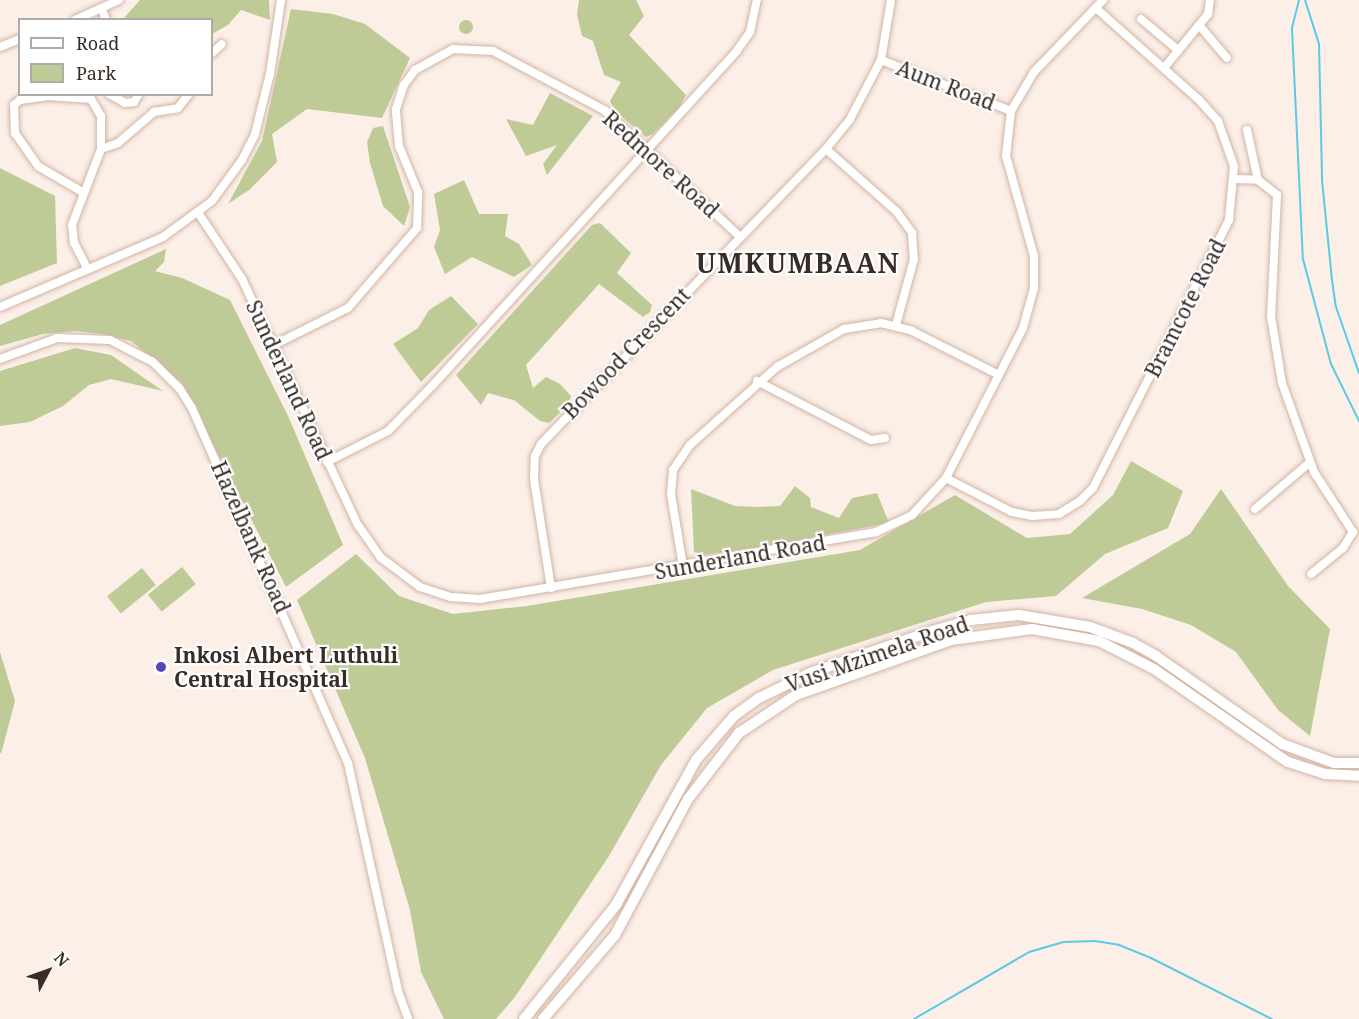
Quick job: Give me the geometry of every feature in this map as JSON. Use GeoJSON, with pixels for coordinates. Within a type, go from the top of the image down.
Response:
{"type":"FeatureCollection","features":[{"type":"Feature","properties":{"kind":"main road","name":"Vusi Mzimela Road"},"geometry":{"type":"LineString","coordinates":[[524,1019],[616,905],[696,760],[734,716],[759,698],[810,673],[970,620],[1019,615],[1090,627],[1133,643],[1156,656],[1282,744],[1334,763],[1359,763]]}},
{"type":"Feature","properties":{"kind":"main road","name":"Vusi Mzimela Road"},"geometry":{"type":"LineString","coordinates":[[543,1019],[615,935],[688,799],[740,733],[773,708],[807,691],[951,640],[1032,629],[1100,641],[1154,669],[1288,762],[1324,774],[1359,776]]}},
{"type":"Feature","properties":{"kind":"street"},"geometry":{"type":"LineString","coordinates":[[80,18],[118,0]]}},
{"type":"Feature","properties":{"kind":"street"},"geometry":{"type":"LineString","coordinates":[[0,306],[87,268],[142,248],[199,214],[242,160],[255,134],[270,74],[281,0]]}},
{"type":"Feature","properties":{"kind":"street"},"geometry":{"type":"LineString","coordinates":[[327,462],[379,436],[397,423],[744,42],[750,32],[756,0]]}},
{"type":"Feature","properties":{"kind":"street","name":"Bowood Crescent"},"geometry":{"type":"LineString","coordinates":[[551,588],[534,479],[541,444],[739,236],[826,149],[858,108],[881,60],[891,0]]}},
{"type":"Feature","properties":{"kind":"street","name":"Sunderland Road"},"geometry":{"type":"LineString","coordinates":[[199,214],[242,279],[327,462],[370,545],[405,579],[435,593],[465,599],[551,588],[876,532],[912,515],[946,478],[1031,308],[1035,272],[1034,256],[1006,156],[1011,111],[1034,72],[1103,0]]}},
{"type":"Feature","properties":{"kind":"street"},"geometry":{"type":"LineString","coordinates":[[1164,68],[1210,9],[1210,0]]}},
{"type":"Feature","properties":{"kind":"street","name":"Bramcote Road"},"geometry":{"type":"LineString","coordinates":[[946,478],[1012,512],[1032,516],[1059,514],[1088,494],[1221,240],[1231,212],[1236,179],[1231,151],[1218,122],[1164,68],[1096,8]]}},
{"type":"Feature","properties":{"kind":"street"},"geometry":{"type":"LineString","coordinates":[[102,9],[105,18]]}},
{"type":"Feature","properties":{"kind":"street"},"geometry":{"type":"LineString","coordinates":[[1141,19],[1178,50]]}},
{"type":"Feature","properties":{"kind":"street"},"geometry":{"type":"LineString","coordinates":[[1199,25],[1227,58]]}},
{"type":"Feature","properties":{"kind":"street"},"geometry":{"type":"LineString","coordinates":[[0,47],[18,40]]}},
{"type":"Feature","properties":{"kind":"street"},"geometry":{"type":"LineString","coordinates":[[213,52],[222,44]]}},
{"type":"Feature","properties":{"kind":"street","name":"Redmore Road"},"geometry":{"type":"LineString","coordinates":[[272,346],[348,309],[417,228],[418,192],[399,146],[396,109],[409,78],[432,58],[466,47],[493,51],[604,110],[739,236]]}},
{"type":"Feature","properties":{"kind":"street","name":"Aum Road"},"geometry":{"type":"LineString","coordinates":[[881,60],[1011,111]]}},
{"type":"Feature","properties":{"kind":"street"},"geometry":{"type":"LineString","coordinates":[[84,193],[38,166],[17,137],[13,109],[20,100],[47,96],[93,97],[101,116],[101,149],[72,231],[87,268]]}},
{"type":"Feature","properties":{"kind":"street"},"geometry":{"type":"LineString","coordinates":[[113,96],[125,103],[134,102],[138,96]]}},
{"type":"Feature","properties":{"kind":"street"},"geometry":{"type":"LineString","coordinates":[[101,149],[118,143],[154,112],[178,108],[187,96]]}},
{"type":"Feature","properties":{"kind":"street"},"geometry":{"type":"LineString","coordinates":[[1247,130],[1258,180]]}},
{"type":"Feature","properties":{"kind":"street"},"geometry":{"type":"LineString","coordinates":[[826,149],[897,212],[912,233],[914,259],[896,325]]}},
{"type":"Feature","properties":{"kind":"street"},"geometry":{"type":"LineString","coordinates":[[1236,179],[1258,180],[1270,187],[1278,197],[1272,269],[1272,333],[1282,383],[1309,462],[1353,532],[1343,548],[1311,574]]}},
{"type":"Feature","properties":{"kind":"street"},"geometry":{"type":"LineString","coordinates":[[683,566],[671,494],[673,470],[690,445],[757,381],[844,329],[867,322],[896,325],[999,375]]}},
{"type":"Feature","properties":{"kind":"street","name":"Hazelbank Road"},"geometry":{"type":"LineString","coordinates":[[0,358],[57,338],[110,340],[153,362],[180,389],[192,408],[348,763],[398,991],[408,1019]]}},
{"type":"Feature","properties":{"kind":"street"},"geometry":{"type":"LineString","coordinates":[[757,381],[871,440],[885,438]]}},
{"type":"Feature","properties":{"kind":"street"},"geometry":{"type":"LineString","coordinates":[[1255,509],[1309,462]]}},
{"type":"Feature","properties":{"kind":"green space"},"geometry":{"type":"Polygon","coordinates":[[[140,0],[269,0],[270,20],[241,10],[228,25],[213,33],[213,18],[124,18],[140,0]]]}},
{"type":"Feature","properties":{"kind":"green space"},"geometry":{"type":"Polygon","coordinates":[[[579,0],[636,0],[644,16],[629,35],[686,95],[679,108],[653,134],[646,137],[615,111],[610,101],[621,82],[604,75],[593,41],[582,36],[577,14],[579,0]]]}},
{"type":"Feature","properties":{"kind":"green space"},"geometry":{"type":"Polygon","coordinates":[[[291,9],[333,14],[365,24],[410,58],[382,118],[307,109],[272,134],[277,162],[249,190],[228,204],[262,141],[291,9]]]}},
{"type":"Feature","properties":{"kind":"green space"},"geometry":{"type":"Polygon","coordinates":[[[466,20],[471,22],[473,27],[471,32],[466,34],[461,32],[459,27],[461,22],[466,20]]]}},
{"type":"Feature","properties":{"kind":"green space"},"geometry":{"type":"Polygon","coordinates":[[[550,93],[593,116],[547,175],[543,164],[557,145],[526,156],[506,119],[533,125],[550,93]]]}},
{"type":"Feature","properties":{"kind":"green space"},"geometry":{"type":"Polygon","coordinates":[[[383,126],[410,207],[404,226],[383,206],[370,163],[367,142],[373,128],[383,126]]]}},
{"type":"Feature","properties":{"kind":"green space"},"geometry":{"type":"Polygon","coordinates":[[[0,168],[55,196],[57,263],[0,286],[0,168]]]}},
{"type":"Feature","properties":{"kind":"green space"},"geometry":{"type":"Polygon","coordinates":[[[464,180],[479,214],[508,214],[505,236],[519,244],[532,265],[514,277],[472,257],[445,274],[434,247],[440,230],[434,194],[464,180]]]}},
{"type":"Feature","properties":{"kind":"green space"},"geometry":{"type":"Polygon","coordinates":[[[600,223],[631,253],[617,273],[652,305],[650,312],[643,317],[599,284],[526,365],[533,388],[546,377],[560,384],[571,396],[568,405],[549,423],[540,421],[514,400],[488,393],[481,405],[456,375],[592,225],[600,223]]]}},
{"type":"Feature","properties":{"kind":"green space"},"geometry":{"type":"Polygon","coordinates":[[[166,249],[164,262],[155,271],[182,278],[230,300],[289,418],[343,545],[286,587],[181,382],[131,341],[102,334],[76,331],[43,334],[0,346],[0,325],[166,249]]]}},
{"type":"Feature","properties":{"kind":"green space"},"geometry":{"type":"Polygon","coordinates":[[[451,296],[478,324],[421,382],[393,344],[418,328],[429,310],[451,296]]]}},
{"type":"Feature","properties":{"kind":"green space"},"geometry":{"type":"Polygon","coordinates":[[[75,348],[111,355],[163,391],[111,379],[89,385],[63,406],[30,422],[0,426],[0,371],[75,348]]]}},
{"type":"Feature","properties":{"kind":"green space"},"geometry":{"type":"Polygon","coordinates":[[[1131,461],[1183,491],[1168,528],[1105,554],[1056,596],[986,602],[773,670],[707,708],[661,765],[609,856],[515,997],[496,1019],[444,1019],[421,972],[410,910],[365,758],[297,600],[356,554],[399,596],[453,614],[527,606],[860,550],[955,495],[1027,538],[1070,534],[1113,495],[1131,461]]]}},
{"type":"Feature","properties":{"kind":"green space"},"geometry":{"type":"Polygon","coordinates":[[[795,486],[810,498],[811,507],[839,518],[852,498],[877,493],[889,523],[760,547],[702,555],[694,552],[691,489],[735,506],[758,507],[780,506],[795,486]]]}},
{"type":"Feature","properties":{"kind":"green space"},"geometry":{"type":"Polygon","coordinates":[[[1221,489],[1288,586],[1330,629],[1310,736],[1278,710],[1236,652],[1191,625],[1142,609],[1082,598],[1190,534],[1221,489]]]}},
{"type":"Feature","properties":{"kind":"green space"},"geometry":{"type":"Polygon","coordinates":[[[182,567],[196,584],[162,612],[148,595],[182,567]]]}},
{"type":"Feature","properties":{"kind":"green space"},"geometry":{"type":"Polygon","coordinates":[[[142,568],[156,585],[121,613],[107,596],[142,568]]]}},
{"type":"Feature","properties":{"kind":"green space"},"geometry":{"type":"Polygon","coordinates":[[[0,652],[15,701],[1,754],[0,752],[0,652]]]}},
{"type":"Feature","properties":{"kind":"waterway"},"geometry":{"type":"LineString","coordinates":[[1299,0],[1292,29],[1303,259],[1331,364],[1359,421]]}},
{"type":"Feature","properties":{"kind":"waterway"},"geometry":{"type":"LineString","coordinates":[[1305,0],[1319,44],[1322,180],[1332,280],[1336,307],[1359,373]]}},
{"type":"Feature","properties":{"kind":"waterway"},"geometry":{"type":"LineString","coordinates":[[914,1019],[1029,952],[1064,942],[1095,941],[1119,945],[1151,958],[1272,1019]]}},
{"type":"Feature","properties":{"kind":"place","name":"Inkosi Albert Luthuli Central Hospital"},"geometry":{"type":"Point","coordinates":[161,667]}},
{"type":"Feature","properties":{"kind":"district","name":"UMKUMBAAN"},"geometry":{"type":"Point","coordinates":[798,263]}}]}
